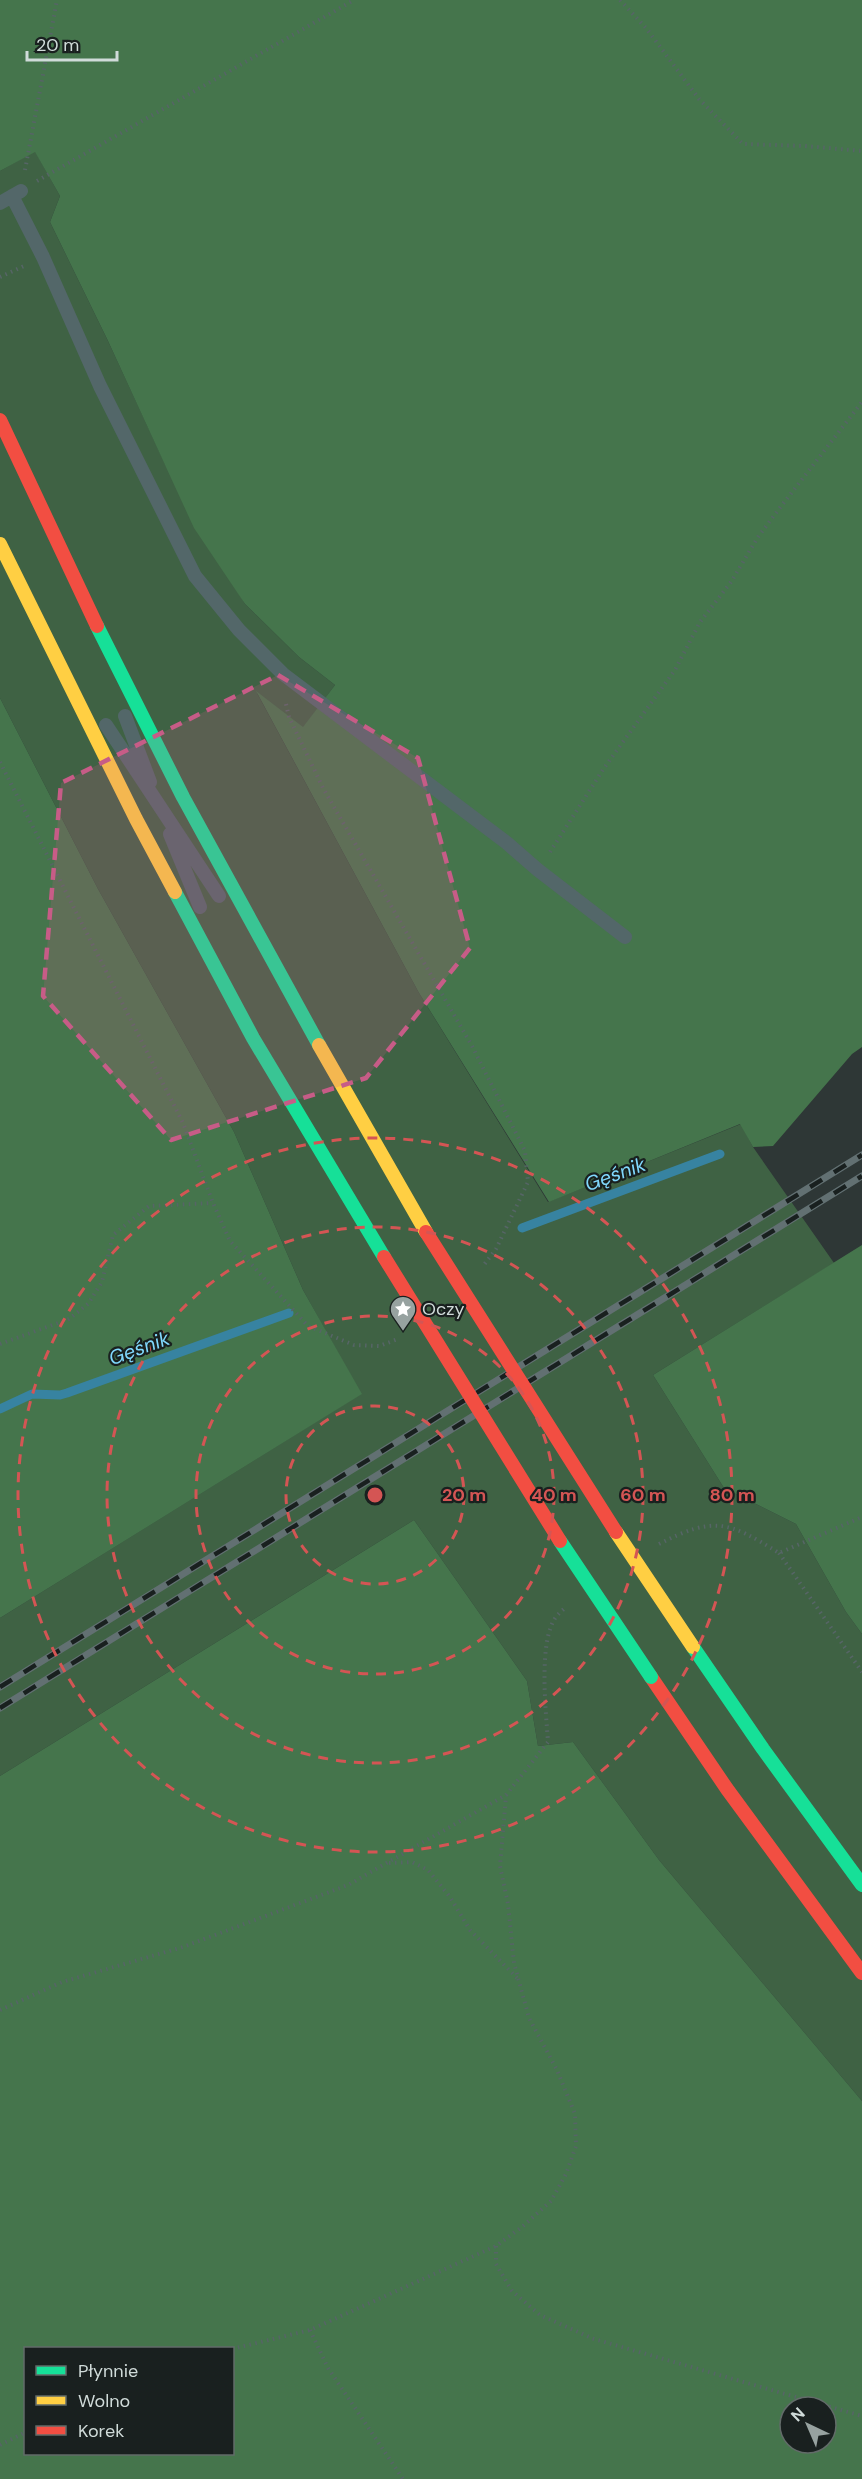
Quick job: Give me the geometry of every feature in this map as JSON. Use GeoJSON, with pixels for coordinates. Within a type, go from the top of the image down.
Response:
{"type":"FeatureCollection","features":[{"type":"Feature","properties":{"kind":"highway"},"geometry":{"type":"LineString","coordinates":[[0,420],[76,585],[183,797],[300,1014],[426,1232],[637,1565],[763,1749],[862,1885]]}},
{"type":"Feature","properties":{"kind":"highway"},"geometry":{"type":"LineString","coordinates":[[0,544],[136,819],[253,1038],[384,1257],[540,1511],[727,1789],[862,1973]]}},
{"type":"Feature","properties":{"kind":"lane"},"geometry":{"type":"LineString","coordinates":[[11,196],[43,257],[100,386],[195,576],[239,630],[283,674],[507,843],[538,870],[625,937]]}},
{"type":"Feature","properties":{"kind":"lane"},"geometry":{"type":"LineString","coordinates":[[76,585],[159,809],[253,1038]]}},
{"type":"Feature","properties":{"kind":"lane"},"geometry":{"type":"LineString","coordinates":[[29,606],[159,809],[300,1014]]}},
{"type":"Feature","properties":{"kind":"path"},"geometry":{"type":"LineString","coordinates":[[11,196],[57,0]]}},
{"type":"Feature","properties":{"kind":"path"},"geometry":{"type":"LineString","coordinates":[[11,196],[354,0]]}},
{"type":"Feature","properties":{"kind":"path"},"geometry":{"type":"LineString","coordinates":[[621,0],[646,28],[699,99],[743,144],[862,151]]}},
{"type":"Feature","properties":{"kind":"path"},"geometry":{"type":"LineString","coordinates":[[0,277],[25,265]]}},
{"type":"Feature","properties":{"kind":"path"},"geometry":{"type":"LineString","coordinates":[[538,870],[604,768],[675,670],[700,622],[731,582],[779,509],[862,402]]}},
{"type":"Feature","properties":{"kind":"path"},"geometry":{"type":"LineString","coordinates":[[289,717],[323,788],[363,861],[472,1046],[525,1151],[528,1182],[496,1249]]}},
{"type":"Feature","properties":{"kind":"path"},"geometry":{"type":"LineString","coordinates":[[0,762],[183,1123],[230,1241],[308,1326],[354,1345],[379,1346]]}},
{"type":"Feature","properties":{"kind":"path"},"geometry":{"type":"LineString","coordinates":[[0,1344],[69,1319],[88,1304],[102,1282],[113,1235],[149,1206],[213,1203]]}},
{"type":"Feature","properties":{"kind":"path"},"geometry":{"type":"LineString","coordinates":[[779,1553],[862,1672]]}},
{"type":"Feature","properties":{"kind":"path"},"geometry":{"type":"LineString","coordinates":[[0,2010],[62,1982],[183,1947],[348,1886],[506,1795],[500,1866],[508,1904],[514,1963],[530,2019],[557,2070],[575,2114],[576,2146],[566,2174],[550,2201],[522,2227],[496,2246],[310,2330],[234,2349]]}},
{"type":"Feature","properties":{"kind":"path"},"geometry":{"type":"LineString","coordinates":[[388,1863],[412,1862],[428,1870],[450,1897],[470,1930],[520,1980]]}},
{"type":"Feature","properties":{"kind":"path"},"geometry":{"type":"LineString","coordinates":[[496,2246],[496,2264],[512,2290],[540,2315],[594,2339],[862,2416]]}},
{"type":"Feature","properties":{"kind":"path"},"geometry":{"type":"LineString","coordinates":[[310,2330],[328,2368],[404,2479]]}},
{"type":"Feature","properties":{"kind":"path"},"geometry":{"type":"LineString","coordinates":[[0,2445],[24,2433]]}},
{"type":"Feature","properties":{"kind":"highlighted area"},"geometry":{"type":"Polygon","coordinates":[[[278,675],[418,758],[470,948],[366,1078],[171,1140],[43,996],[61,783],[278,675]]]}},
{"type":"Feature","properties":{"kind":"green space"},"geometry":{"type":"Polygon","coordinates":[[[0,0],[862,0],[862,1047],[852,1054],[773,1146],[753,1147],[740,1124],[549,1202],[419,993],[256,691],[303,727],[335,685],[299,657],[245,604],[194,528],[108,341],[50,222],[60,196],[35,152],[0,171],[0,0]]]}},
{"type":"Feature","properties":{"kind":"green space"},"geometry":{"type":"Polygon","coordinates":[[[35,151],[60,196],[50,222],[165,464],[245,604],[299,657],[335,685],[303,728],[257,693],[419,993],[548,1202],[741,1124],[753,1147],[834,1263],[653,1375],[724,1488],[796,1524],[846,1612],[862,1634],[862,2101],[659,1860],[573,1742],[538,1746],[527,1681],[414,1520],[0,1776],[0,1618],[361,1394],[303,1290],[234,1132],[98,889],[0,698],[0,171],[35,151]]]}},
{"type":"Feature","properties":{"kind":"green space"},"geometry":{"type":"Polygon","coordinates":[[[0,698],[98,889],[234,1132],[303,1290],[362,1394],[0,1618],[0,698]]]}},
{"type":"Feature","properties":{"kind":"green space"},"geometry":{"type":"Polygon","coordinates":[[[862,1245],[862,1634],[846,1612],[796,1524],[724,1488],[653,1375],[862,1245]]]}},
{"type":"Feature","properties":{"kind":"green space"},"geometry":{"type":"Polygon","coordinates":[[[414,1520],[527,1681],[538,1746],[573,1742],[659,1860],[862,2101],[862,2479],[0,2479],[0,1776],[414,1520]]]}},
{"type":"Feature","properties":{"kind":"waterway","name":"Gęśnik"},"geometry":{"type":"LineString","coordinates":[[522,1228],[720,1154]]}},
{"type":"Feature","properties":{"kind":"waterway","name":"Gęśnik"},"geometry":{"type":"LineString","coordinates":[[0,1409],[32,1394],[67,1393],[289,1313]]}},
{"type":"Feature","properties":{"kind":"railway"},"geometry":{"type":"LineString","coordinates":[[0,1687],[862,1155]]}},
{"type":"Feature","properties":{"kind":"railway"},"geometry":{"type":"LineString","coordinates":[[0,1708],[862,1176]]}},
{"type":"Feature","properties":{"kind":"traffic: fast"},"geometry":{"type":"LineString","coordinates":[[97,626],[183,797],[319,1045]]}},
{"type":"Feature","properties":{"kind":"traffic: fast"},"geometry":{"type":"LineString","coordinates":[[175,892],[253,1038],[384,1257]]}},
{"type":"Feature","properties":{"kind":"traffic: fast"},"geometry":{"type":"LineString","coordinates":[[560,1541],[651,1677]]}},
{"type":"Feature","properties":{"kind":"traffic: fast"},"geometry":{"type":"LineString","coordinates":[[693,1647],[763,1749],[862,1885]]}},
{"type":"Feature","properties":{"kind":"traffic: slow"},"geometry":{"type":"LineString","coordinates":[[0,544],[136,819],[175,892]]}},
{"type":"Feature","properties":{"kind":"traffic: slow"},"geometry":{"type":"LineString","coordinates":[[319,1045],[426,1232]]}},
{"type":"Feature","properties":{"kind":"traffic: slow"},"geometry":{"type":"LineString","coordinates":[[616,1532],[693,1647]]}},
{"type":"Feature","properties":{"kind":"traffic: jam"},"geometry":{"type":"LineString","coordinates":[[0,420],[97,626]]}},
{"type":"Feature","properties":{"kind":"traffic: jam"},"geometry":{"type":"LineString","coordinates":[[426,1232],[616,1532]]}},
{"type":"Feature","properties":{"kind":"traffic: jam"},"geometry":{"type":"LineString","coordinates":[[384,1257],[560,1541]]}},
{"type":"Feature","properties":{"kind":"traffic: jam"},"geometry":{"type":"LineString","coordinates":[[651,1677],[727,1789],[862,1973]]}},
{"type":"Feature","properties":{"kind":"place","name":"Oczy"},"geometry":{"type":"Point","coordinates":[403,1332]}}]}
